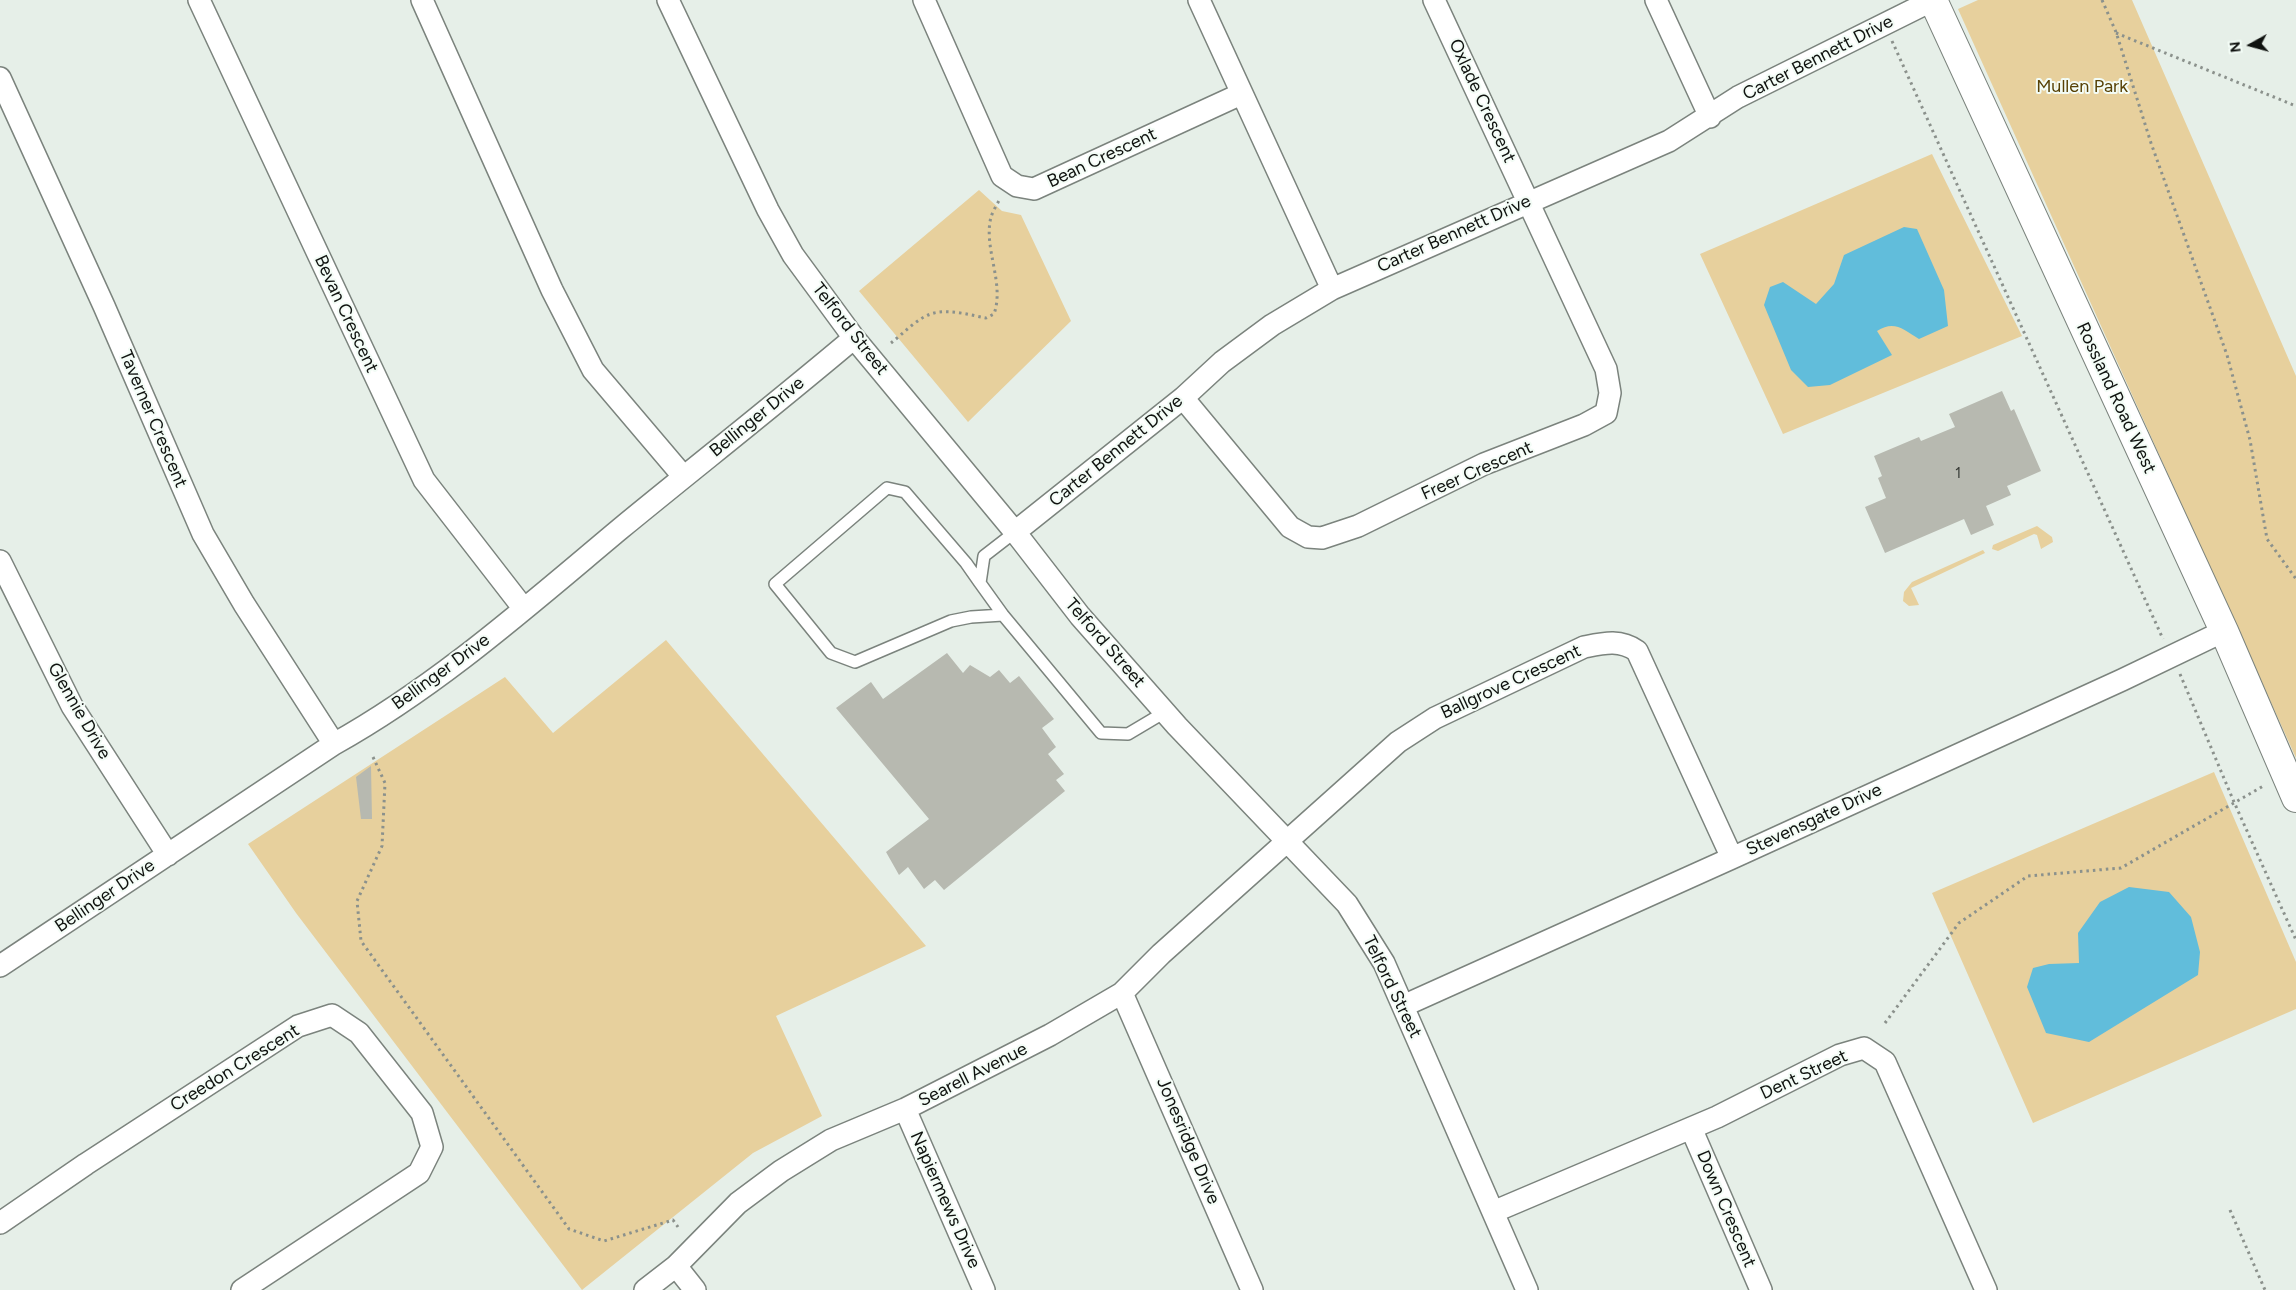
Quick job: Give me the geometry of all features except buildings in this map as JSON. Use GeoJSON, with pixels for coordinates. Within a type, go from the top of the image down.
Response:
{"type":"FeatureCollection","features":[{"type":"Feature","properties":{"kind":"main road","name":"Rossland Road West"},"geometry":{"type":"LineString","coordinates":[[1933,0],[2224,631],[2291,786]]}},
{"type":"Feature","properties":{"kind":"street","name":"Bevan Crescent"},"geometry":{"type":"LineString","coordinates":[[199,0],[424,480],[524,609]]}},
{"type":"Feature","properties":{"kind":"street"},"geometry":{"type":"LineString","coordinates":[[422,0],[552,290],[593,370],[683,476]]}},
{"type":"Feature","properties":{"kind":"street","name":"Telford Street"},"geometry":{"type":"LineString","coordinates":[[668,0],[768,210],[793,255],[854,338],[1016,532],[1080,616],[1165,712],[1347,904],[1366,931],[1384,963],[1527,1290]]}},
{"type":"Feature","properties":{"kind":"street"},"geometry":{"type":"LineString","coordinates":[[924,0],[1002,176],[1009,181]]}},
{"type":"Feature","properties":{"kind":"street"},"geometry":{"type":"LineString","coordinates":[[1199,0],[1332,289]]}},
{"type":"Feature","properties":{"kind":"street","name":"Oxlade Crescent"},"geometry":{"type":"LineString","coordinates":[[1434,0],[1529,201]]}},
{"type":"Feature","properties":{"kind":"street"},"geometry":{"type":"LineString","coordinates":[[1656,0],[1710,117]]}},
{"type":"Feature","properties":{"kind":"street","name":"Carter Bennett Drive"},"geometry":{"type":"LineString","coordinates":[[1016,532],[1182,398],[1222,362],[1272,325],[1332,289],[1668,141],[1710,117],[1738,97],[1933,0]]}},
{"type":"Feature","properties":{"kind":"street","name":"Taverner Crescent"},"geometry":{"type":"LineString","coordinates":[[0,78],[104,306],[203,534],[244,604],[334,744]]}},
{"type":"Feature","properties":{"kind":"street","name":"Bean Crescent"},"geometry":{"type":"LineString","coordinates":[[1009,181],[1017,186],[1034,189],[1241,94]]}},
{"type":"Feature","properties":{"kind":"street","name":"Freer Crescent"},"geometry":{"type":"LineString","coordinates":[[1182,398],[1290,527],[1308,537],[1322,538],[1358,526],[1484,464],[1591,421],[1606,413],[1610,393],[1606,369],[1529,201]]}},
{"type":"Feature","properties":{"kind":"street","name":"Bellinger Drive"},"geometry":{"type":"LineString","coordinates":[[0,966],[334,744],[364,727],[444,672],[524,609],[683,476],[854,338]]}},
{"type":"Feature","properties":{"kind":"street","name":"Glennie Drive"},"geometry":{"type":"LineString","coordinates":[[0,561],[72,706],[168,854]]}},
{"type":"Feature","properties":{"kind":"street","name":"Stevensgate Drive"},"geometry":{"type":"LineString","coordinates":[[1403,1006],[1732,858],[2224,631]]}},
{"type":"Feature","properties":{"kind":"street","name":"Ballgrove Crescent"},"geometry":{"type":"LineString","coordinates":[[1289,841],[1398,742],[1435,718],[1584,647],[1608,642],[1628,644],[1637,651],[1732,858]]}},
{"type":"Feature","properties":{"kind":"street","name":"Searell Avenue"},"geometry":{"type":"LineString","coordinates":[[645,1290],[676,1266],[738,1203],[781,1171],[831,1140],[905,1109],[1050,1036],[1122,993],[1161,954],[1289,841]]}},
{"type":"Feature","properties":{"kind":"street","name":"Jonesridge Drive"},"geometry":{"type":"LineString","coordinates":[[1122,993],[1252,1290]]}},
{"type":"Feature","properties":{"kind":"street","name":"Creedon Crescent"},"geometry":{"type":"LineString","coordinates":[[0,1223],[86,1164],[298,1026],[332,1015],[358,1033],[422,1113],[432,1147],[420,1173],[242,1290]]}},
{"type":"Feature","properties":{"kind":"street","name":"Dent Street"},"geometry":{"type":"LineString","coordinates":[[1493,1212],[1691,1128],[1840,1055],[1864,1048],[1885,1062],[1986,1290]]}},
{"type":"Feature","properties":{"kind":"street","name":"Napiermews Drive"},"geometry":{"type":"LineString","coordinates":[[905,1109],[984,1290]]}},
{"type":"Feature","properties":{"kind":"street","name":"Down Crescent"},"geometry":{"type":"LineString","coordinates":[[1691,1128],[1760,1290]]}},
{"type":"Feature","properties":{"kind":"street"},"geometry":{"type":"LineString","coordinates":[[676,1266],[696,1290]]}},
{"type":"Feature","properties":{"kind":"lane"},"geometry":{"type":"LineString","coordinates":[[1002,615],[971,617],[950,621],[855,662],[831,652],[775,584],[888,488],[905,492],[966,562],[1002,615],[1101,733],[1128,734],[1165,712]]}},
{"type":"Feature","properties":{"kind":"lane"},"geometry":{"type":"LineString","coordinates":[[980,583],[984,556],[1016,532]]}},
{"type":"Feature","properties":{"kind":"path"},"geometry":{"type":"LineString","coordinates":[[2102,0],[2116,32],[2151,143],[2227,355],[2250,440],[2267,539],[2296,579]]}},
{"type":"Feature","properties":{"kind":"path"},"geometry":{"type":"LineString","coordinates":[[2116,32],[2296,106]]}},
{"type":"Feature","properties":{"kind":"path"},"geometry":{"type":"LineString","coordinates":[[1898,52],[2162,638]]}},
{"type":"Feature","properties":{"kind":"path"},"geometry":{"type":"LineString","coordinates":[[892,343],[916,322],[934,313],[960,313],[986,318],[994,314],[998,302],[989,234],[991,216],[1009,181]]}},
{"type":"Feature","properties":{"kind":"path"},"geometry":{"type":"LineString","coordinates":[[2178,670],[2234,802],[2296,940]]}},
{"type":"Feature","properties":{"kind":"path"},"geometry":{"type":"LineString","coordinates":[[373,757],[385,784],[382,846],[356,901],[361,941],[569,1229],[604,1241],[673,1220],[678,1227]]}},
{"type":"Feature","properties":{"kind":"path"},"geometry":{"type":"LineString","coordinates":[[1885,1023],[1960,923],[2028,876],[2121,868],[2234,802],[2291,786]]}},
{"type":"Feature","properties":{"kind":"path"},"geometry":{"type":"LineString","coordinates":[[2230,1210],[2265,1290]]}},
{"type":"Feature","properties":{"kind":"green space","name":"Mullen Park"},"geometry":{"type":"Polygon","coordinates":[[[1978,0],[2132,0],[2296,376],[2296,758],[1958,9],[1978,0]]]}},
{"type":"Feature","properties":{"kind":"green space"},"geometry":{"type":"Polygon","coordinates":[[[1932,154],[2022,336],[1783,434],[1700,254],[1932,154]]]}},
{"type":"Feature","properties":{"kind":"green space"},"geometry":{"type":"Polygon","coordinates":[[[979,190],[1002,211],[1021,215],[1071,321],[968,422],[859,291],[979,190]]]}},
{"type":"Feature","properties":{"kind":"green space"},"geometry":{"type":"Polygon","coordinates":[[[2037,526],[2052,537],[2053,542],[2041,549],[2037,535],[2034,534],[1998,551],[1992,549],[1993,545],[2037,526]]]}},
{"type":"Feature","properties":{"kind":"green space"},"geometry":{"type":"Polygon","coordinates":[[[1983,550],[1985,553],[1911,588],[1919,605],[1909,606],[1903,601],[1904,592],[1912,582],[1983,550]]]}},
{"type":"Feature","properties":{"kind":"green space"},"geometry":{"type":"Polygon","coordinates":[[[666,640],[926,946],[776,1016],[822,1116],[753,1153],[582,1290],[296,913],[248,844],[505,677],[553,733],[666,640]]]}},
{"type":"Feature","properties":{"kind":"green space"},"geometry":{"type":"Polygon","coordinates":[[[2214,772],[2296,962],[2296,1009],[2033,1123],[1932,893],[2214,772]]]}},
{"type":"Feature","properties":{"kind":"water"},"geometry":{"type":"Polygon","coordinates":[[[1904,227],[1917,229],[1944,290],[1948,326],[1919,339],[1898,327],[1888,326],[1883,328],[1877,331],[1892,355],[1830,385],[1808,387],[1791,370],[1764,305],[1770,287],[1783,282],[1816,304],[1834,284],[1844,255],[1904,227]]]}},
{"type":"Feature","properties":{"kind":"water"},"geometry":{"type":"Polygon","coordinates":[[[2129,887],[2169,892],[2191,917],[2200,952],[2198,975],[2089,1042],[2046,1033],[2027,987],[2033,968],[2049,964],[2079,963],[2078,933],[2100,902],[2129,887]]]}}]}
